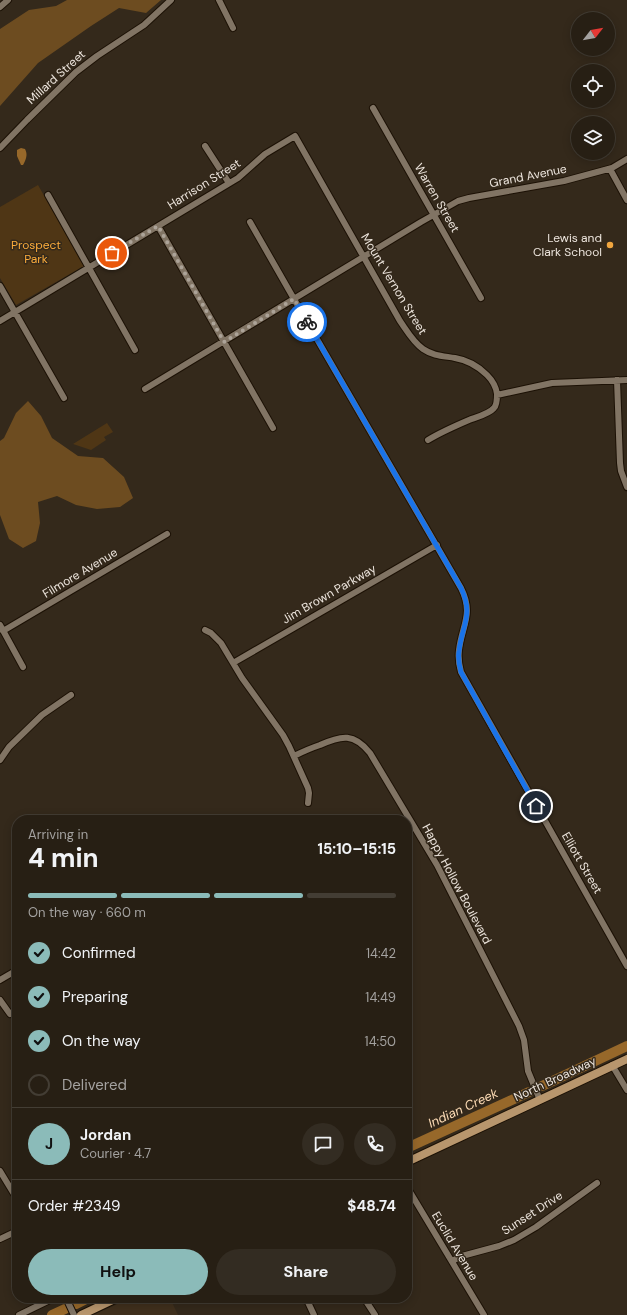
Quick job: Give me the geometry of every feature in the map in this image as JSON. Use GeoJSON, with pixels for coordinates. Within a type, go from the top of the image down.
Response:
{"type":"FeatureCollection","features":[{"type":"Feature","properties":{"kind":"main road","name":"North Broadway"},"geometry":{"type":"LineString","coordinates":[[412,1160],[627,1058]]}},
{"type":"Feature","properties":{"kind":"main road"},"geometry":{"type":"LineString","coordinates":[[81,1315],[106,1303]]}},
{"type":"Feature","properties":{"kind":"street"},"geometry":{"type":"LineString","coordinates":[[0,7],[8,0]]}},
{"type":"Feature","properties":{"kind":"street","name":"Millard Street"},"geometry":{"type":"LineString","coordinates":[[0,148],[76,72],[104,50],[144,25],[171,0]]}},
{"type":"Feature","properties":{"kind":"street"},"geometry":{"type":"LineString","coordinates":[[219,0],[233,28]]}},
{"type":"Feature","properties":{"kind":"street","name":"Warren Street"},"geometry":{"type":"LineString","coordinates":[[373,108],[481,298]]}},
{"type":"Feature","properties":{"kind":"street","name":"Harrison Street"},"geometry":{"type":"LineString","coordinates":[[0,321],[229,184],[265,154],[295,136]]}},
{"type":"Feature","properties":{"kind":"street","name":"Mount Vernon Street"},"geometry":{"type":"LineString","coordinates":[[295,136],[403,326],[417,344],[428,352],[436,355],[457,358],[475,366],[494,384],[497,395]]}},
{"type":"Feature","properties":{"kind":"street"},"geometry":{"type":"LineString","coordinates":[[205,146],[229,184]]}},
{"type":"Feature","properties":{"kind":"street","name":"Grand Avenue"},"geometry":{"type":"LineString","coordinates":[[145,389],[458,201],[551,184],[610,169],[627,159]]}},
{"type":"Feature","properties":{"kind":"street"},"geometry":{"type":"LineString","coordinates":[[610,169],[627,200]]}},
{"type":"Feature","properties":{"kind":"street"},"geometry":{"type":"LineString","coordinates":[[48,195],[136,350]]}},
{"type":"Feature","properties":{"kind":"street","name":"Elliott Street"},"geometry":{"type":"LineString","coordinates":[[250,222],[461,588],[467,602],[467,617],[460,640],[458,656],[459,665],[465,680],[627,966]]}},
{"type":"Feature","properties":{"kind":"street"},"geometry":{"type":"LineString","coordinates":[[158,226],[272,428]]}},
{"type":"Feature","properties":{"kind":"street"},"geometry":{"type":"LineString","coordinates":[[0,286],[64,398]]}},
{"type":"Feature","properties":{"kind":"street"},"geometry":{"type":"LineString","coordinates":[[617,380],[620,463],[621,471],[627,487]]}},
{"type":"Feature","properties":{"kind":"street"},"geometry":{"type":"LineString","coordinates":[[428,440],[448,429],[485,414],[494,408],[497,395],[552,383],[627,380]]}},
{"type":"Feature","properties":{"kind":"street","name":"Filmore Avenue"},"geometry":{"type":"LineString","coordinates":[[3,631],[167,534]]}},
{"type":"Feature","properties":{"kind":"street","name":"Jim Brown Parkway"},"geometry":{"type":"LineString","coordinates":[[233,663],[437,545]]}},
{"type":"Feature","properties":{"kind":"street"},"geometry":{"type":"LineString","coordinates":[[0,625],[23,667]]}},
{"type":"Feature","properties":{"kind":"street"},"geometry":{"type":"LineString","coordinates":[[205,630],[211,633],[221,643],[249,689],[282,735],[294,756],[308,788],[308,803]]}},
{"type":"Feature","properties":{"kind":"street"},"geometry":{"type":"LineString","coordinates":[[0,760],[9,747],[42,715],[71,695]]}},
{"type":"Feature","properties":{"kind":"street","name":"Happy Hollow Boulevard"},"geometry":{"type":"LineString","coordinates":[[294,756],[331,740],[343,737],[355,739],[360,742],[370,754],[407,815]]}},
{"type":"Feature","properties":{"kind":"street","name":"Happy Hollow Boulevard"},"geometry":{"type":"LineString","coordinates":[[412,824],[437,865],[519,1026],[524,1040],[528,1072],[540,1100]]}},
{"type":"Feature","properties":{"kind":"street"},"geometry":{"type":"LineString","coordinates":[[0,980],[12,973]]}},
{"type":"Feature","properties":{"kind":"street"},"geometry":{"type":"LineString","coordinates":[[0,1000],[10,1014]]}},
{"type":"Feature","properties":{"kind":"street"},"geometry":{"type":"LineString","coordinates":[[612,1065],[627,1090]]}},
{"type":"Feature","properties":{"kind":"street"},"geometry":{"type":"LineString","coordinates":[[0,1171],[12,1191]]}},
{"type":"Feature","properties":{"kind":"street","name":"Sunset Drive"},"geometry":{"type":"LineString","coordinates":[[452,1261],[462,1256],[500,1246],[514,1240],[536,1227],[597,1183]]}},
{"type":"Feature","properties":{"kind":"street","name":"Euclid Avenue"},"geometry":{"type":"LineString","coordinates":[[412,1196],[484,1315]]}},
{"type":"Feature","properties":{"kind":"street"},"geometry":{"type":"LineString","coordinates":[[0,1238],[12,1232]]}},
{"type":"Feature","properties":{"kind":"street"},"geometry":{"type":"LineString","coordinates":[[19,1315],[44,1303]]}},
{"type":"Feature","properties":{"kind":"street"},"geometry":{"type":"LineString","coordinates":[[68,1303],[74,1315]]}},
{"type":"Feature","properties":{"kind":"street"},"geometry":{"type":"LineString","coordinates":[[308,1303],[314,1315]]}},
{"type":"Feature","properties":{"kind":"street"},"geometry":{"type":"LineString","coordinates":[[367,1303],[375,1315]]}},
{"type":"Feature","properties":{"kind":"shaded area"},"geometry":{"type":"Polygon","coordinates":[[[67,0],[161,0],[146,13],[119,8],[91,26],[38,63],[0,106],[0,29],[29,10],[56,6],[67,0]]]}},
{"type":"Feature","properties":{"kind":"shaded area"},"geometry":{"type":"Polygon","coordinates":[[[21,148],[25,149],[26,153],[26,159],[23,165],[21,165],[17,156],[17,150],[21,148]]]}},
{"type":"Feature","properties":{"kind":"shaded area"},"geometry":{"type":"Polygon","coordinates":[[[28,401],[41,416],[52,438],[78,456],[103,458],[124,477],[133,498],[120,507],[97,509],[76,505],[57,496],[38,502],[40,523],[36,541],[23,548],[9,539],[0,515],[0,441],[4,438],[16,413],[28,401]]]}},
{"type":"Feature","properties":{"kind":"shaded area"},"geometry":{"type":"Polygon","coordinates":[[[120,1303],[172,1303],[178,1315],[93,1315],[120,1303]]]}},
{"type":"Feature","properties":{"kind":"green space","name":"Prospect Park"},"geometry":{"type":"Polygon","coordinates":[[[38,185],[84,266],[16,305],[0,278],[0,207],[38,185]]]}},
{"type":"Feature","properties":{"kind":"green space"},"geometry":{"type":"Polygon","coordinates":[[[107,423],[113,432],[104,437],[106,440],[91,450],[73,444],[107,423]]]}},
{"type":"Feature","properties":{"kind":"waterway","name":"Indian Creek"},"geometry":{"type":"LineString","coordinates":[[542,1086],[627,1046]]}},
{"type":"Feature","properties":{"kind":"waterway","name":"Indian Creek"},"geometry":{"type":"LineString","coordinates":[[412,1146],[529,1092]]}},
{"type":"Feature","properties":{"kind":"waterway","name":"Indian Creek"},"geometry":{"type":"LineString","coordinates":[[52,1315],[65,1309]]}},
{"type":"Feature","properties":{"kind":"way so far"},"geometry":{"type":"LineString","coordinates":[[112,253],[158,226],[224,342],[294,299],[307,322]]}},
{"type":"Feature","properties":{"kind":"place","name":"Lewis and Clark School"},"geometry":{"type":"Point","coordinates":[610,245]}},
{"type":"Feature","properties":{"kind":"route"},"geometry":{"type":"LineString","coordinates":[[307,322],[464,594],[467,602],[467,617],[458,651],[461,672],[536,806]]}}]}
